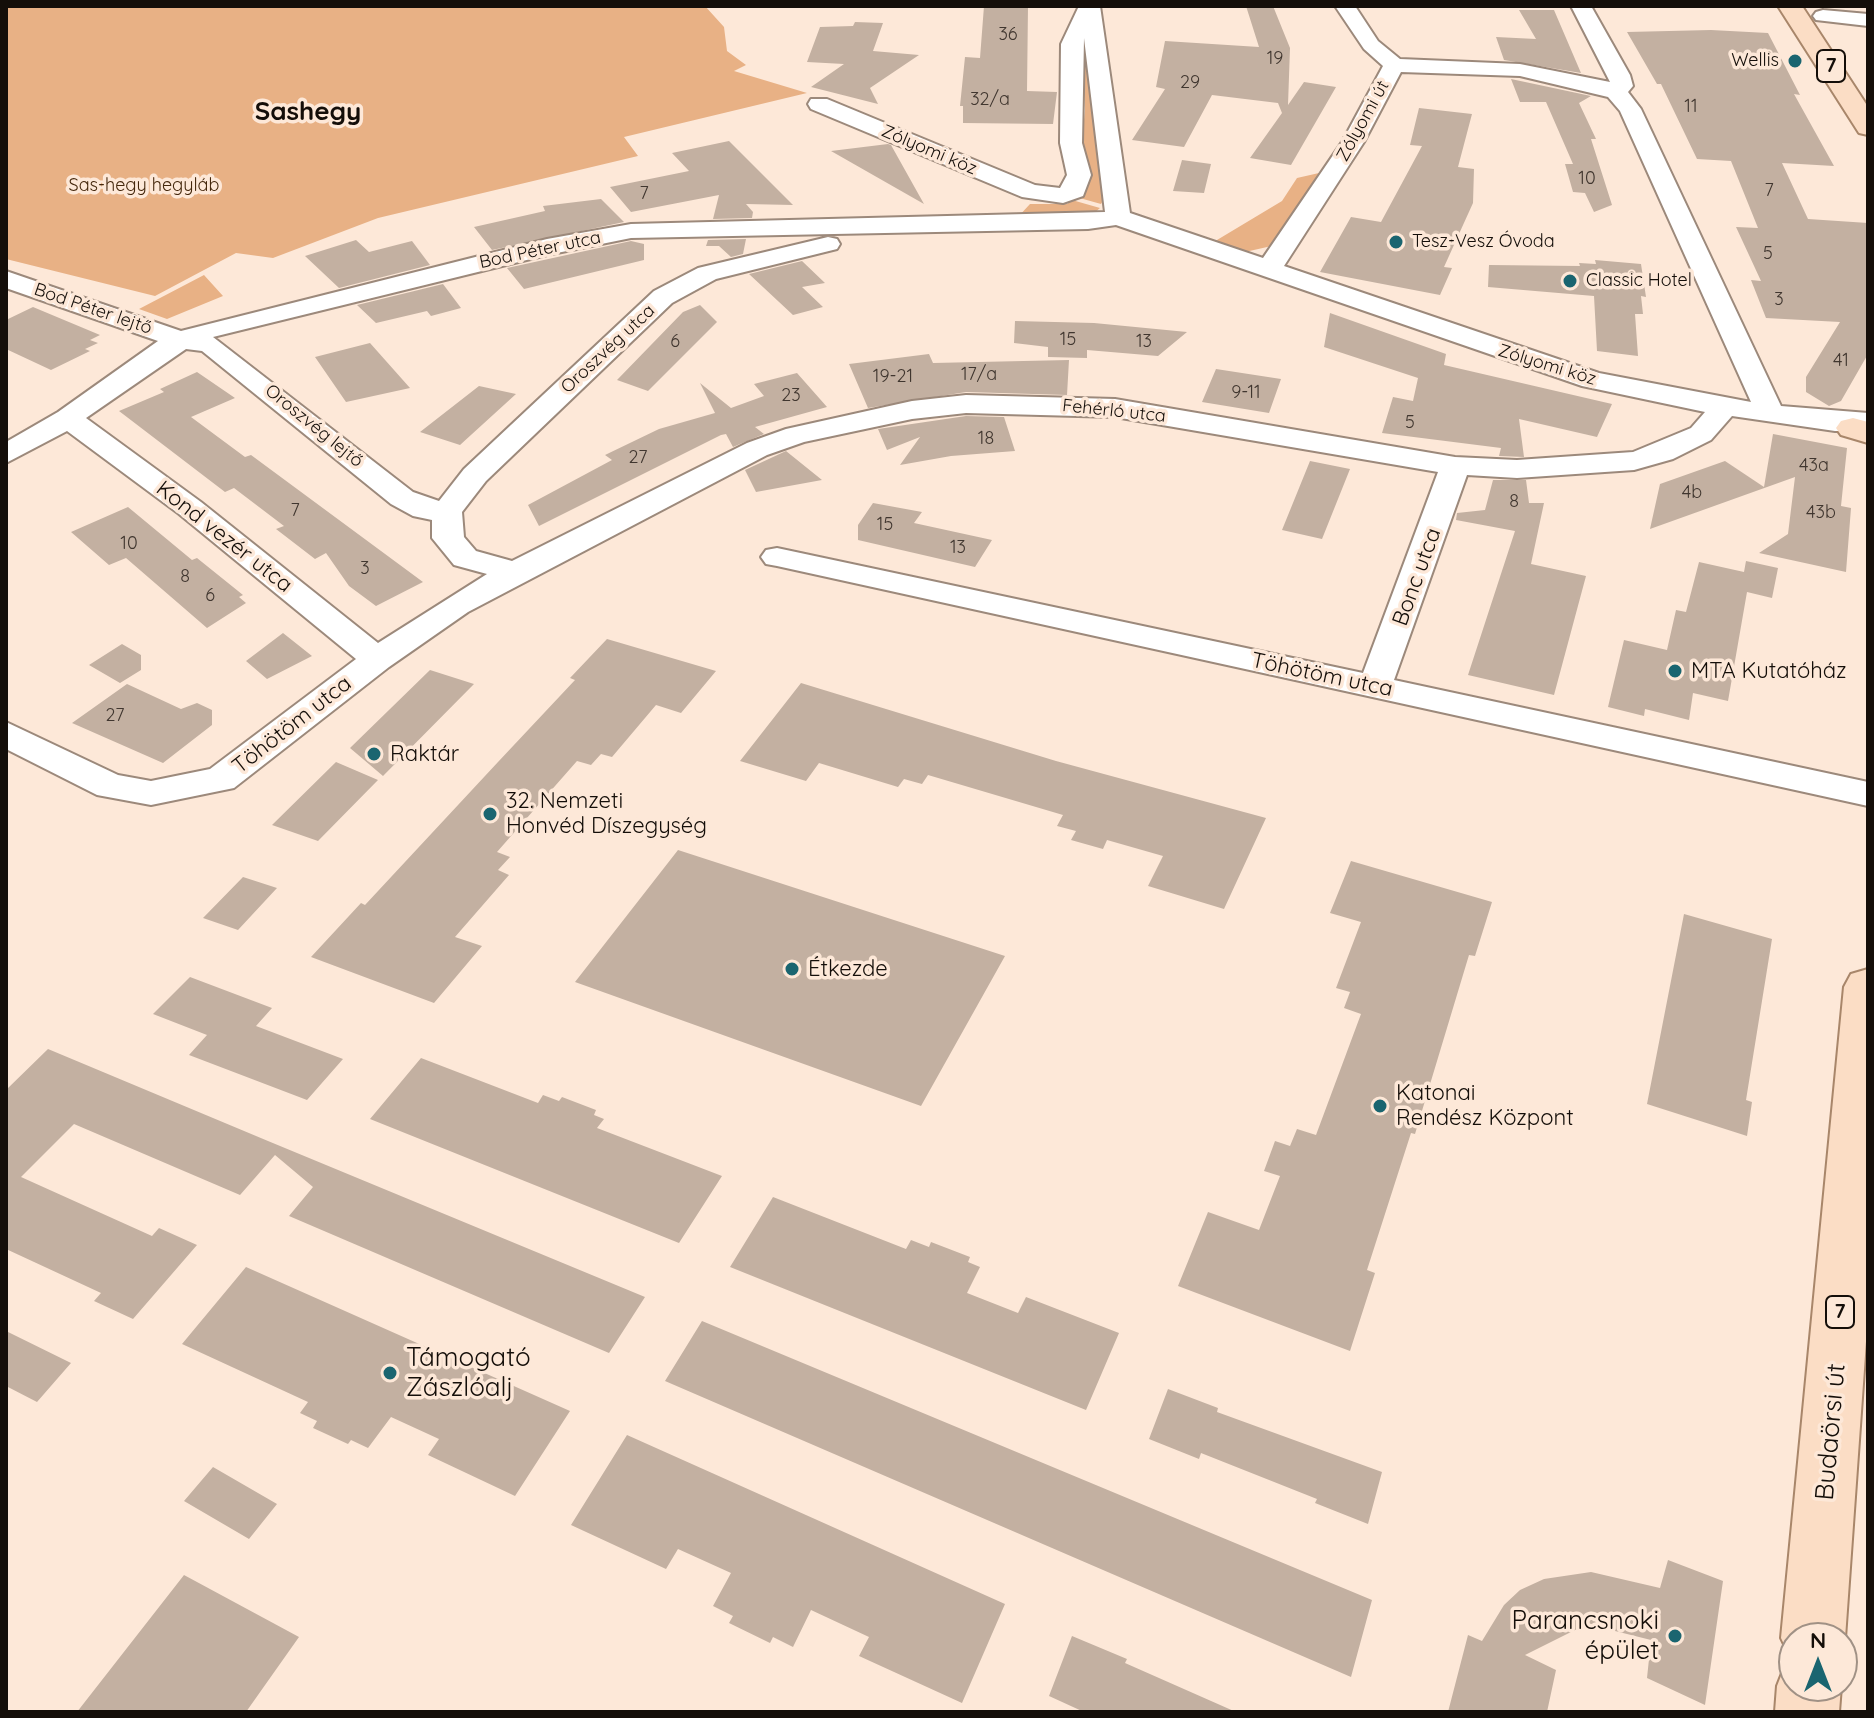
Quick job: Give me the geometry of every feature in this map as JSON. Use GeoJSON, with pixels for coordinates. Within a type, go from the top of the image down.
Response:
{"type":"FeatureCollection","features":[{"type":"Feature","properties":{"kind":"main road","name":"7"},"geometry":{"type":"LineString","coordinates":[[1790,6],[1868,127]]}},
{"type":"Feature","properties":{"kind":"main road","name":"7"},"geometry":{"type":"LineString","coordinates":[[1819,11],[1847,50]]}},
{"type":"Feature","properties":{"kind":"main road","name":"Budaörsi út"},"geometry":{"type":"LineString","coordinates":[[1814,1622],[1868,987]]}},
{"type":"Feature","properties":{"kind":"street","name":"Zólyomi köz"},"geometry":{"type":"LineString","coordinates":[[819,104],[1039,195],[1063,196],[1075,191],[1079,182],[1071,143],[1071,44],[1090,6]]}},
{"type":"Feature","properties":{"kind":"street"},"geometry":{"type":"LineString","coordinates":[[1090,6],[1118,217],[1268,269]]}},
{"type":"Feature","properties":{"kind":"street"},"geometry":{"type":"LineString","coordinates":[[1345,6],[1371,45],[1394,65]]}},
{"type":"Feature","properties":{"kind":"street"},"geometry":{"type":"LineString","coordinates":[[1581,6],[1770,412]]}},
{"type":"Feature","properties":{"kind":"street"},"geometry":{"type":"LineString","coordinates":[[1819,11],[1868,20]]}},
{"type":"Feature","properties":{"kind":"street","name":"Zólyomi út"},"geometry":{"type":"LineString","coordinates":[[1268,269],[1289,243],[1353,142],[1394,65],[1520,70],[1584,82],[1618,83]]}},
{"type":"Feature","properties":{"kind":"street","name":"Bod Péter utca"},"geometry":{"type":"LineString","coordinates":[[6,454],[68,418],[180,340],[227,322],[547,247],[631,231],[910,223],[1088,222],[1118,217]]}},
{"type":"Feature","properties":{"kind":"street","name":"Oroszvég utca"},"geometry":{"type":"LineString","coordinates":[[447,511],[486,464],[643,315],[685,283],[728,267],[910,223]]}},
{"type":"Feature","properties":{"kind":"street","name":"Zólyomi köz"},"geometry":{"type":"LineString","coordinates":[[1268,269],[1592,380],[1725,407],[1860,425]]}},
{"type":"Feature","properties":{"kind":"street","name":"Bod Péter lejtő"},"geometry":{"type":"LineString","coordinates":[[6,279],[180,340]]}},
{"type":"Feature","properties":{"kind":"street","name":"Oroszvég lejtő"},"geometry":{"type":"LineString","coordinates":[[180,340],[210,344],[222,351],[414,506],[447,511]]}},
{"type":"Feature","properties":{"kind":"street","name":"Fehérló utca"},"geometry":{"type":"LineString","coordinates":[[515,572],[757,449],[840,424],[953,405],[1063,404],[1115,408],[1455,466],[1561,469],[1634,461],[1663,453],[1701,434],[1725,407]]}},
{"type":"Feature","properties":{"kind":"street","name":"Kond vezér utca"},"geometry":{"type":"LineString","coordinates":[[68,418],[190,508],[377,659]]}},
{"type":"Feature","properties":{"kind":"street","name":"Bonc utca"},"geometry":{"type":"LineString","coordinates":[[1375,686],[1431,540],[1455,466]]}},
{"type":"Feature","properties":{"kind":"street"},"geometry":{"type":"LineString","coordinates":[[447,511],[448,538],[465,558],[515,572]]}},
{"type":"Feature","properties":{"kind":"street","name":"Töhötöm utca"},"geometry":{"type":"LineString","coordinates":[[777,557],[1868,794]]}},
{"type":"Feature","properties":{"kind":"street","name":"Töhötöm utca"},"geometry":{"type":"LineString","coordinates":[[6,734],[110,786],[151,793],[189,788],[221,779],[245,764],[377,659],[456,605],[515,572]]}},
{"type":"Feature","properties":{"kind":"green space","name":"Sas-hegy hegyláb"},"geometry":{"type":"Polygon","coordinates":[[[6,6],[705,6],[724,27],[727,51],[746,65],[734,71],[807,93],[624,137],[638,156],[378,218],[273,258],[236,253],[155,296],[6,259],[6,6]]]}},
{"type":"Feature","properties":{"kind":"green space"},"geometry":{"type":"Polygon","coordinates":[[[1085,26],[1104,199],[1101,204],[1076,197],[1085,110],[1081,38],[1085,26]]]}},
{"type":"Feature","properties":{"kind":"green space"},"geometry":{"type":"Polygon","coordinates":[[[1323,174],[1276,245],[1245,252],[1212,243],[1282,201],[1297,178],[1323,174]]]}},
{"type":"Feature","properties":{"kind":"green space"},"geometry":{"type":"Polygon","coordinates":[[[1072,200],[1100,208],[1093,214],[1017,218],[1030,204],[1067,204],[1072,200]]]}},
{"type":"Feature","properties":{"kind":"green space"},"geometry":{"type":"Polygon","coordinates":[[[204,275],[223,296],[167,319],[139,309],[204,275]]]}},
{"type":"Feature","properties":{"kind":"building"},"geometry":{"type":"Polygon","coordinates":[[[984,6],[1028,6],[1027,91],[1057,92],[1053,124],[963,123],[963,106],[960,106],[965,57],[980,58],[984,6]]]}},
{"type":"Feature","properties":{"kind":"building"},"geometry":{"type":"Polygon","coordinates":[[[1246,6],[1273,6],[1290,48],[1288,105],[1304,82],[1336,87],[1291,165],[1250,158],[1282,113],[1278,103],[1212,95],[1184,147],[1132,140],[1165,89],[1156,87],[1165,41],[1259,47],[1246,6]]]}},
{"type":"Feature","properties":{"kind":"building"},"geometry":{"type":"Polygon","coordinates":[[[1519,10],[1554,10],[1581,73],[1504,60],[1496,37],[1536,39],[1519,10]]]}},
{"type":"Feature","properties":{"kind":"building"},"geometry":{"type":"Polygon","coordinates":[[[855,22],[883,23],[873,51],[919,55],[870,88],[878,104],[811,87],[844,64],[807,62],[820,27],[853,26],[855,22]]]}},
{"type":"Feature","properties":{"kind":"building"},"geometry":{"type":"Polygon","coordinates":[[[1711,30],[1768,33],[1800,95],[1794,94],[1834,166],[1782,163],[1808,219],[1868,223],[1868,354],[1841,401],[1829,406],[1806,392],[1806,377],[1840,322],[1766,318],[1751,280],[1761,281],[1736,227],[1758,228],[1731,161],[1697,159],[1661,84],[1657,84],[1627,32],[1711,30]]]}},
{"type":"Feature","properties":{"kind":"building"},"geometry":{"type":"Polygon","coordinates":[[[1511,79],[1591,96],[1579,103],[1596,139],[1591,139],[1612,205],[1594,212],[1585,193],[1573,192],[1565,164],[1573,164],[1546,102],[1520,102],[1511,79]]]}},
{"type":"Feature","properties":{"kind":"building","name":"Tesz-Vesz Óvoda"},"geometry":{"type":"Polygon","coordinates":[[[1419,108],[1472,114],[1458,167],[1474,169],[1473,203],[1444,267],[1452,268],[1440,295],[1320,272],[1351,217],[1381,222],[1422,146],[1410,145],[1419,108]]]}},
{"type":"Feature","properties":{"kind":"building"},"geometry":{"type":"Polygon","coordinates":[[[729,141],[793,205],[746,204],[753,212],[752,218],[713,219],[719,195],[631,212],[610,187],[689,171],[672,153],[729,141]]]}},
{"type":"Feature","properties":{"kind":"building"},"geometry":{"type":"Polygon","coordinates":[[[891,145],[924,204],[831,151],[891,145]]]}},
{"type":"Feature","properties":{"kind":"building"},"geometry":{"type":"Polygon","coordinates":[[[1182,160],[1211,164],[1204,193],[1173,191],[1182,160]]]}},
{"type":"Feature","properties":{"kind":"building"},"geometry":{"type":"Polygon","coordinates":[[[601,199],[624,222],[492,250],[474,227],[545,211],[543,206],[601,199]]]}},
{"type":"Feature","properties":{"kind":"building"},"geometry":{"type":"Polygon","coordinates":[[[746,239],[743,254],[731,257],[719,246],[706,246],[708,240],[746,239]]]}},
{"type":"Feature","properties":{"kind":"building"},"geometry":{"type":"Polygon","coordinates":[[[356,240],[369,252],[412,241],[430,265],[339,288],[305,256],[356,240]]]}},
{"type":"Feature","properties":{"kind":"building"},"geometry":{"type":"Polygon","coordinates":[[[631,241],[644,244],[644,260],[524,289],[507,268],[631,241]]]}},
{"type":"Feature","properties":{"kind":"building"},"geometry":{"type":"Polygon","coordinates":[[[1595,260],[1641,264],[1646,297],[1641,296],[1643,314],[1635,314],[1638,356],[1597,351],[1594,296],[1488,287],[1489,265],[1580,266],[1579,263],[1596,264],[1595,260]]]}},
{"type":"Feature","properties":{"kind":"building"},"geometry":{"type":"Polygon","coordinates":[[[802,261],[825,283],[802,287],[823,307],[793,315],[749,274],[802,261]]]}},
{"type":"Feature","properties":{"kind":"building"},"geometry":{"type":"Polygon","coordinates":[[[443,284],[461,308],[431,316],[427,311],[376,323],[357,305],[443,284]]]}},
{"type":"Feature","properties":{"kind":"building"},"geometry":{"type":"Polygon","coordinates":[[[700,305],[717,322],[648,391],[617,380],[683,312],[700,305]]]}},
{"type":"Feature","properties":{"kind":"building"},"geometry":{"type":"Polygon","coordinates":[[[33,307],[100,335],[90,340],[98,343],[85,349],[90,351],[51,370],[6,349],[6,320],[33,307]]]}},
{"type":"Feature","properties":{"kind":"building"},"geometry":{"type":"Polygon","coordinates":[[[1330,313],[1446,354],[1444,365],[1612,404],[1597,437],[1519,419],[1524,457],[1499,456],[1501,448],[1382,433],[1393,397],[1413,401],[1418,378],[1324,347],[1330,313]]]}},
{"type":"Feature","properties":{"kind":"building"},"geometry":{"type":"Polygon","coordinates":[[[1015,321],[1094,323],[1187,332],[1158,356],[1087,350],[1087,358],[1048,357],[1048,347],[1014,343],[1015,321]]]}},
{"type":"Feature","properties":{"kind":"building"},"geometry":{"type":"Polygon","coordinates":[[[370,343],[410,388],[346,402],[315,357],[370,343]]]}},
{"type":"Feature","properties":{"kind":"building"},"geometry":{"type":"Polygon","coordinates":[[[929,354],[933,363],[1069,360],[1067,395],[966,392],[868,408],[849,364],[929,354]]]}},
{"type":"Feature","properties":{"kind":"building"},"geometry":{"type":"Polygon","coordinates":[[[1216,369],[1281,379],[1269,413],[1202,402],[1216,369]]]}},
{"type":"Feature","properties":{"kind":"building"},"geometry":{"type":"Polygon","coordinates":[[[197,372],[235,398],[191,417],[245,457],[251,455],[423,582],[376,606],[349,586],[326,553],[315,559],[276,529],[284,526],[234,488],[225,492],[119,411],[164,392],[160,389],[197,372]]]}},
{"type":"Feature","properties":{"kind":"building"},"geometry":{"type":"Polygon","coordinates":[[[797,373],[827,407],[755,427],[764,434],[733,447],[726,434],[721,435],[539,526],[528,505],[612,460],[605,455],[659,429],[715,413],[700,383],[731,408],[764,396],[754,384],[797,373]]]}},
{"type":"Feature","properties":{"kind":"building"},"geometry":{"type":"Polygon","coordinates":[[[479,386],[516,394],[460,445],[420,432],[479,386]]]}},
{"type":"Feature","properties":{"kind":"building"},"geometry":{"type":"Polygon","coordinates":[[[966,416],[1004,417],[1015,451],[951,456],[900,465],[920,437],[887,450],[878,429],[966,416]]]}},
{"type":"Feature","properties":{"kind":"building"},"geometry":{"type":"Polygon","coordinates":[[[1773,434],[1847,448],[1841,506],[1851,508],[1846,572],[1759,553],[1788,534],[1795,477],[1650,529],[1660,484],[1725,461],[1764,487],[1773,434]]]}},
{"type":"Feature","properties":{"kind":"building"},"geometry":{"type":"Polygon","coordinates":[[[786,451],[822,480],[756,492],[745,470],[786,451]]]}},
{"type":"Feature","properties":{"kind":"building"},"geometry":{"type":"Polygon","coordinates":[[[1310,461],[1350,469],[1322,539],[1282,530],[1310,461]]]}},
{"type":"Feature","properties":{"kind":"building"},"geometry":{"type":"Polygon","coordinates":[[[1493,480],[1526,480],[1529,503],[1544,503],[1531,564],[1586,576],[1554,695],[1468,675],[1515,531],[1456,520],[1457,513],[1485,510],[1493,480]]]}},
{"type":"Feature","properties":{"kind":"building"},"geometry":{"type":"Polygon","coordinates":[[[873,503],[922,512],[914,523],[992,540],[975,567],[858,540],[858,525],[873,503]]]}},
{"type":"Feature","properties":{"kind":"building"},"geometry":{"type":"Polygon","coordinates":[[[128,507],[192,560],[197,558],[243,595],[239,597],[246,603],[207,628],[126,558],[109,565],[71,532],[128,507]]]}},
{"type":"Feature","properties":{"kind":"building","name":"MTA Kutatóház"},"geometry":{"type":"Polygon","coordinates":[[[1746,561],[1778,568],[1772,598],[1747,592],[1728,701],[1693,693],[1689,720],[1645,709],[1644,716],[1608,707],[1624,640],[1667,650],[1676,610],[1686,612],[1699,562],[1744,572],[1746,561]]]}},
{"type":"Feature","properties":{"kind":"building"},"geometry":{"type":"Polygon","coordinates":[[[283,633],[312,656],[267,679],[246,661],[283,633]]]}},
{"type":"Feature","properties":{"kind":"building","name":"32. Nemzeti Honvéd Díszegység"},"geometry":{"type":"Polygon","coordinates":[[[607,639],[716,671],[681,713],[656,705],[612,757],[601,754],[591,765],[577,761],[497,852],[510,857],[498,870],[509,875],[455,937],[482,946],[434,1003],[311,957],[361,903],[365,905],[575,680],[570,678],[607,639]]]}},
{"type":"Feature","properties":{"kind":"building"},"geometry":{"type":"Polygon","coordinates":[[[122,644],[141,655],[141,670],[120,683],[89,665],[122,644]]]}},
{"type":"Feature","properties":{"kind":"building"},"geometry":{"type":"Polygon","coordinates":[[[430,670],[474,684],[383,776],[350,748],[430,670]]]}},
{"type":"Feature","properties":{"kind":"building"},"geometry":{"type":"Polygon","coordinates":[[[801,683],[1056,761],[1266,818],[1224,909],[1148,886],[1163,856],[1107,840],[1103,849],[1071,840],[1076,831],[1057,826],[1063,815],[928,775],[922,784],[904,779],[898,787],[819,763],[806,781],[740,761],[801,683]]]}},
{"type":"Feature","properties":{"kind":"building"},"geometry":{"type":"Polygon","coordinates":[[[127,684],[181,709],[197,703],[212,710],[212,725],[163,763],[72,723],[127,684]]]}},
{"type":"Feature","properties":{"kind":"building"},"geometry":{"type":"Polygon","coordinates":[[[336,762],[378,780],[318,841],[272,825],[336,762]]]}},
{"type":"Feature","properties":{"kind":"building","name":"Étkezde"},"geometry":{"type":"Polygon","coordinates":[[[678,850],[1005,956],[921,1106],[575,982],[678,850]]]}},
{"type":"Feature","properties":{"kind":"building","name":"Katonai Rendész Központ"},"geometry":{"type":"Polygon","coordinates":[[[1351,861],[1492,902],[1475,956],[1469,955],[1415,1134],[1411,1133],[1367,1270],[1375,1273],[1350,1351],[1178,1286],[1208,1212],[1259,1230],[1280,1176],[1264,1171],[1275,1141],[1290,1146],[1297,1129],[1316,1135],[1361,1014],[1344,1008],[1350,992],[1336,988],[1361,922],[1330,913],[1351,861]]]}},
{"type":"Feature","properties":{"kind":"building"},"geometry":{"type":"Polygon","coordinates":[[[243,877],[277,888],[238,930],[203,918],[243,877]]]}},
{"type":"Feature","properties":{"kind":"building"},"geometry":{"type":"Polygon","coordinates":[[[1684,914],[1772,939],[1746,1100],[1752,1102],[1747,1136],[1647,1104],[1684,914]]]}},
{"type":"Feature","properties":{"kind":"building"},"geometry":{"type":"Polygon","coordinates":[[[190,977],[272,1008],[256,1026],[343,1059],[307,1100],[189,1055],[207,1035],[153,1014],[190,977]]]}},
{"type":"Feature","properties":{"kind":"building"},"geometry":{"type":"Polygon","coordinates":[[[48,1049],[645,1297],[609,1353],[289,1216],[313,1187],[275,1155],[240,1195],[74,1124],[21,1177],[152,1236],[159,1228],[197,1245],[133,1319],[94,1301],[101,1293],[6,1249],[6,1090],[48,1049]]]}},
{"type":"Feature","properties":{"kind":"building"},"geometry":{"type":"Polygon","coordinates":[[[421,1058],[538,1103],[543,1095],[559,1101],[562,1097],[596,1110],[594,1115],[604,1119],[597,1128],[722,1176],[679,1243],[370,1119],[421,1058]]]}},
{"type":"Feature","properties":{"kind":"building"},"geometry":{"type":"Polygon","coordinates":[[[773,1197],[906,1249],[911,1240],[929,1247],[931,1242],[970,1257],[968,1262],[980,1267],[967,1293],[1018,1313],[1026,1297],[1119,1333],[1086,1410],[730,1267],[773,1197]]]}},
{"type":"Feature","properties":{"kind":"building","name":"Támogató Zászlóalj"},"geometry":{"type":"Polygon","coordinates":[[[246,1267],[570,1411],[515,1496],[428,1455],[439,1439],[391,1417],[368,1448],[351,1440],[348,1444],[313,1428],[317,1421],[300,1413],[308,1402],[182,1344],[246,1267]]]}},
{"type":"Feature","properties":{"kind":"building"},"geometry":{"type":"Polygon","coordinates":[[[702,1321],[1372,1600],[1351,1677],[665,1381],[702,1321]]]}},
{"type":"Feature","properties":{"kind":"building"},"geometry":{"type":"Polygon","coordinates":[[[6,1331],[71,1363],[37,1402],[6,1386],[6,1331]]]}},
{"type":"Feature","properties":{"kind":"building"},"geometry":{"type":"Polygon","coordinates":[[[1168,1389],[1218,1408],[1217,1412],[1382,1472],[1368,1524],[1315,1503],[1317,1499],[1201,1453],[1199,1459],[1149,1439],[1168,1389]]]}},
{"type":"Feature","properties":{"kind":"building"},"geometry":{"type":"Polygon","coordinates":[[[627,1435],[1005,1604],[962,1703],[859,1656],[869,1637],[811,1610],[793,1647],[773,1637],[770,1643],[729,1623],[733,1616],[713,1606],[731,1573],[678,1549],[666,1569],[571,1525],[627,1435]]]}},
{"type":"Feature","properties":{"kind":"building"},"geometry":{"type":"Polygon","coordinates":[[[213,1467],[277,1504],[249,1539],[184,1501],[213,1467]]]}},
{"type":"Feature","properties":{"kind":"building","name":"Parancsnoki épület"},"geometry":{"type":"Polygon","coordinates":[[[1668,1560],[1723,1581],[1705,1705],[1647,1678],[1651,1640],[1595,1626],[1577,1629],[1525,1655],[1556,1670],[1547,1712],[1448,1712],[1468,1635],[1482,1641],[1504,1605],[1520,1590],[1544,1579],[1591,1572],[1660,1588],[1668,1560]]]}},
{"type":"Feature","properties":{"kind":"building"},"geometry":{"type":"Polygon","coordinates":[[[184,1575],[299,1637],[246,1712],[77,1712],[184,1575]]]}},
{"type":"Feature","properties":{"kind":"building"},"geometry":{"type":"Polygon","coordinates":[[[1072,1636],[1236,1712],[1084,1712],[1049,1696],[1072,1636]]]}},
{"type":"Feature","properties":{"kind":"place","name":"Wellis"},"geometry":{"type":"Point","coordinates":[1795,61]}},
{"type":"Feature","properties":{"kind":"place","name":"Tesz-Vesz Óvoda"},"geometry":{"type":"Point","coordinates":[1396,242]}},
{"type":"Feature","properties":{"kind":"place","name":"Classic Hotel"},"geometry":{"type":"Point","coordinates":[1570,281]}},
{"type":"Feature","properties":{"kind":"place","name":"MTA Kutatóház"},"geometry":{"type":"Point","coordinates":[1675,671]}},
{"type":"Feature","properties":{"kind":"place","name":"Raktár"},"geometry":{"type":"Point","coordinates":[374,754]}},
{"type":"Feature","properties":{"kind":"place","name":"32. Nemzeti Honvéd Díszegység"},"geometry":{"type":"Point","coordinates":[490,814]}},
{"type":"Feature","properties":{"kind":"place","name":"Étkezde"},"geometry":{"type":"Point","coordinates":[792,969]}},
{"type":"Feature","properties":{"kind":"place","name":"Katonai Rendész Központ"},"geometry":{"type":"Point","coordinates":[1380,1106]}},
{"type":"Feature","properties":{"kind":"place","name":"Támogató Zászlóalj"},"geometry":{"type":"Point","coordinates":[390,1373]}},
{"type":"Feature","properties":{"kind":"place","name":"Parancsnoki épület"},"geometry":{"type":"Point","coordinates":[1675,1636]}},
{"type":"Feature","properties":{"kind":"district","name":"Sashegy"},"geometry":{"type":"Point","coordinates":[308,112]}}]}
